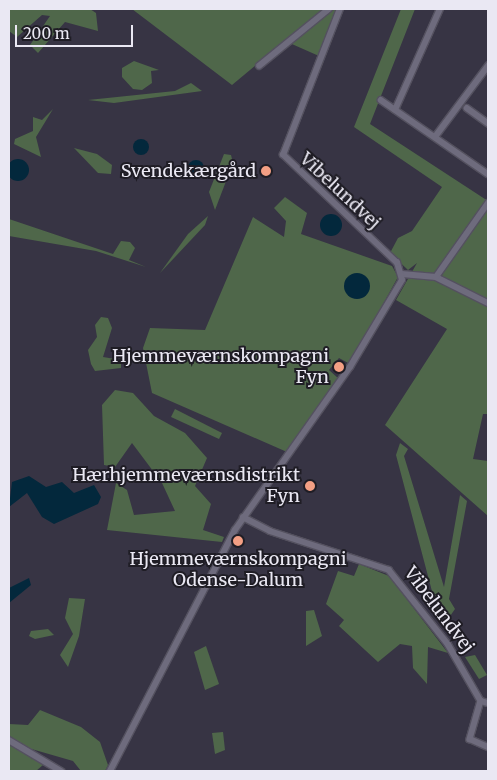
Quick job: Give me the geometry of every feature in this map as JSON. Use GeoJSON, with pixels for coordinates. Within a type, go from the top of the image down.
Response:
{"type":"FeatureCollection","features":[{"type":"Feature","properties":{"kind":"street"},"geometry":{"type":"LineString","coordinates":[[259,66],[329,9]]}},
{"type":"Feature","properties":{"kind":"street","name":"Vibelundvej"},"geometry":{"type":"LineString","coordinates":[[340,9],[283,155],[397,263],[402,274]]}},
{"type":"Feature","properties":{"kind":"street"},"geometry":{"type":"LineString","coordinates":[[395,110],[440,9]]}},
{"type":"Feature","properties":{"kind":"street"},"geometry":{"type":"LineString","coordinates":[[435,137],[488,68]]}},
{"type":"Feature","properties":{"kind":"street"},"geometry":{"type":"LineString","coordinates":[[381,100],[488,174]]}},
{"type":"Feature","properties":{"kind":"street"},"geometry":{"type":"LineString","coordinates":[[467,108],[488,122]]}},
{"type":"Feature","properties":{"kind":"street"},"geometry":{"type":"LineString","coordinates":[[436,277],[488,202]]}},
{"type":"Feature","properties":{"kind":"street"},"geometry":{"type":"LineString","coordinates":[[110,771],[243,517],[350,367],[402,274],[436,277],[488,303]]}},
{"type":"Feature","properties":{"kind":"street","name":"Vibelundvej"},"geometry":{"type":"LineString","coordinates":[[243,517],[270,531],[389,570],[448,644],[481,701]]}},
{"type":"Feature","properties":{"kind":"street"},"geometry":{"type":"LineString","coordinates":[[488,703],[481,701],[470,739],[488,747]]}},
{"type":"Feature","properties":{"kind":"street"},"geometry":{"type":"LineString","coordinates":[[9,740],[61,771]]}},
{"type":"Feature","properties":{"kind":"green space"},"geometry":{"type":"Polygon","coordinates":[[[9,9],[90,9],[96,13],[98,31],[65,22],[38,53],[30,45],[50,16],[42,15],[17,37],[9,31],[9,9]]]}},
{"type":"Feature","properties":{"kind":"green space"},"geometry":{"type":"Polygon","coordinates":[[[132,9],[336,9],[319,56],[285,41],[232,85],[132,9]]]}},
{"type":"Feature","properties":{"kind":"green space"},"geometry":{"type":"Polygon","coordinates":[[[401,9],[415,9],[370,124],[488,201],[488,414],[483,414],[473,459],[488,461],[488,516],[385,425],[447,329],[396,300],[417,263],[408,270],[390,253],[398,238],[412,231],[442,187],[354,127],[401,9]]]}},
{"type":"Feature","properties":{"kind":"green space"},"geometry":{"type":"Polygon","coordinates":[[[134,61],[159,70],[151,71],[152,83],[142,90],[133,89],[122,77],[122,68],[134,61]]]}},
{"type":"Feature","properties":{"kind":"green space"},"geometry":{"type":"Polygon","coordinates":[[[191,83],[202,91],[114,103],[88,100],[175,91],[191,83]]]}},
{"type":"Feature","properties":{"kind":"green space"},"geometry":{"type":"Polygon","coordinates":[[[53,109],[36,137],[41,157],[14,144],[15,139],[33,131],[33,117],[42,120],[53,109]]]}},
{"type":"Feature","properties":{"kind":"green space"},"geometry":{"type":"Polygon","coordinates":[[[74,148],[97,154],[112,165],[111,174],[98,173],[74,148]]]}},
{"type":"Feature","properties":{"kind":"green space"},"geometry":{"type":"Polygon","coordinates":[[[224,154],[231,155],[233,163],[215,210],[209,192],[224,154]]]}},
{"type":"Feature","properties":{"kind":"green space"},"geometry":{"type":"Polygon","coordinates":[[[285,197],[307,213],[301,234],[392,266],[398,277],[350,364],[339,358],[329,370],[339,379],[287,452],[152,393],[143,348],[150,328],[205,330],[253,217],[284,237],[286,221],[274,208],[285,197]]]}},
{"type":"Feature","properties":{"kind":"green space"},"geometry":{"type":"Polygon","coordinates":[[[208,216],[205,225],[160,273],[188,234],[208,216]]]}},
{"type":"Feature","properties":{"kind":"green space"},"geometry":{"type":"Polygon","coordinates":[[[9,219],[113,254],[121,241],[130,242],[135,248],[129,260],[146,267],[96,251],[9,236],[9,219]]]}},
{"type":"Feature","properties":{"kind":"green space"},"geometry":{"type":"Polygon","coordinates":[[[101,317],[108,318],[112,328],[103,357],[121,360],[121,368],[95,371],[91,364],[88,350],[97,337],[95,325],[101,317]]]}},
{"type":"Feature","properties":{"kind":"green space"},"geometry":{"type":"Polygon","coordinates":[[[115,390],[133,393],[154,416],[185,433],[207,458],[195,486],[211,504],[203,530],[224,537],[222,542],[107,530],[116,483],[127,490],[134,515],[175,511],[162,483],[132,443],[115,467],[104,465],[102,405],[115,390]]]}},
{"type":"Feature","properties":{"kind":"green space"},"geometry":{"type":"Polygon","coordinates":[[[175,409],[222,433],[219,439],[171,417],[175,409]]]}},
{"type":"Feature","properties":{"kind":"green space"},"geometry":{"type":"Polygon","coordinates":[[[400,443],[408,449],[404,456],[444,587],[460,495],[467,501],[449,599],[455,609],[448,619],[438,614],[396,455],[400,443]]]}},
{"type":"Feature","properties":{"kind":"green space"},"geometry":{"type":"Polygon","coordinates":[[[359,564],[389,576],[448,653],[428,647],[427,684],[413,668],[412,646],[400,644],[378,662],[339,626],[344,620],[326,604],[338,571],[354,576],[359,564]]]}},
{"type":"Feature","properties":{"kind":"green space"},"geometry":{"type":"Polygon","coordinates":[[[69,598],[85,599],[79,636],[68,667],[60,655],[73,634],[65,618],[69,598]]]}},
{"type":"Feature","properties":{"kind":"green space"},"geometry":{"type":"Polygon","coordinates":[[[314,610],[322,636],[306,646],[306,611],[314,610]]]}},
{"type":"Feature","properties":{"kind":"green space"},"geometry":{"type":"Polygon","coordinates":[[[48,629],[54,635],[35,639],[29,636],[31,631],[48,629]]]}},
{"type":"Feature","properties":{"kind":"green space"},"geometry":{"type":"Polygon","coordinates":[[[206,646],[219,684],[205,690],[194,652],[206,646]]]}},
{"type":"Feature","properties":{"kind":"green space"},"geometry":{"type":"Polygon","coordinates":[[[475,655],[487,675],[479,679],[465,657],[475,655]]]}},
{"type":"Feature","properties":{"kind":"green space"},"geometry":{"type":"Polygon","coordinates":[[[40,710],[81,727],[100,742],[108,765],[105,771],[81,771],[73,761],[28,748],[9,736],[9,724],[28,725],[40,710]]]}},
{"type":"Feature","properties":{"kind":"green space"},"geometry":{"type":"Polygon","coordinates":[[[223,732],[225,750],[215,754],[212,733],[223,732]]]}},
{"type":"Feature","properties":{"kind":"green space"},"geometry":{"type":"Polygon","coordinates":[[[9,744],[43,765],[36,771],[9,771],[9,744]]]}},
{"type":"Feature","properties":{"kind":"water"},"geometry":{"type":"Polygon","coordinates":[[[141,139],[149,147],[141,155],[133,147],[141,139]]]}},
{"type":"Feature","properties":{"kind":"water"},"geometry":{"type":"Polygon","coordinates":[[[18,159],[26,162],[29,170],[26,178],[18,181],[10,178],[7,170],[10,162],[18,159]]]}},
{"type":"Feature","properties":{"kind":"water"},"geometry":{"type":"Polygon","coordinates":[[[193,160],[199,160],[204,165],[202,174],[193,176],[188,171],[188,165],[193,160]]]}},
{"type":"Feature","properties":{"kind":"water"},"geometry":{"type":"Polygon","coordinates":[[[331,214],[341,221],[342,225],[335,235],[331,236],[321,229],[320,225],[327,215],[331,214]]]}},
{"type":"Feature","properties":{"kind":"water"},"geometry":{"type":"Polygon","coordinates":[[[357,273],[366,277],[370,286],[366,295],[357,299],[348,295],[344,286],[348,277],[357,273]]]}},
{"type":"Feature","properties":{"kind":"water"},"geometry":{"type":"Polygon","coordinates":[[[29,476],[46,487],[62,482],[74,493],[94,485],[101,497],[98,504],[54,524],[42,517],[27,493],[9,507],[12,482],[29,476]]]}},
{"type":"Feature","properties":{"kind":"water"},"geometry":{"type":"Polygon","coordinates":[[[29,578],[31,585],[9,603],[9,588],[29,578]]]}},
{"type":"Feature","properties":{"kind":"place","name":"Svendekærgård"},"geometry":{"type":"Point","coordinates":[266,171]}},
{"type":"Feature","properties":{"kind":"place","name":"Hjemmeværnskompagni Fyn"},"geometry":{"type":"Point","coordinates":[339,367]}},
{"type":"Feature","properties":{"kind":"place","name":"Hærhjemmeværnsdistrikt Fyn"},"geometry":{"type":"Point","coordinates":[310,486]}},
{"type":"Feature","properties":{"kind":"place","name":"Hjemmeværnskompagni Odense-Dalum"},"geometry":{"type":"Point","coordinates":[238,541]}}]}
